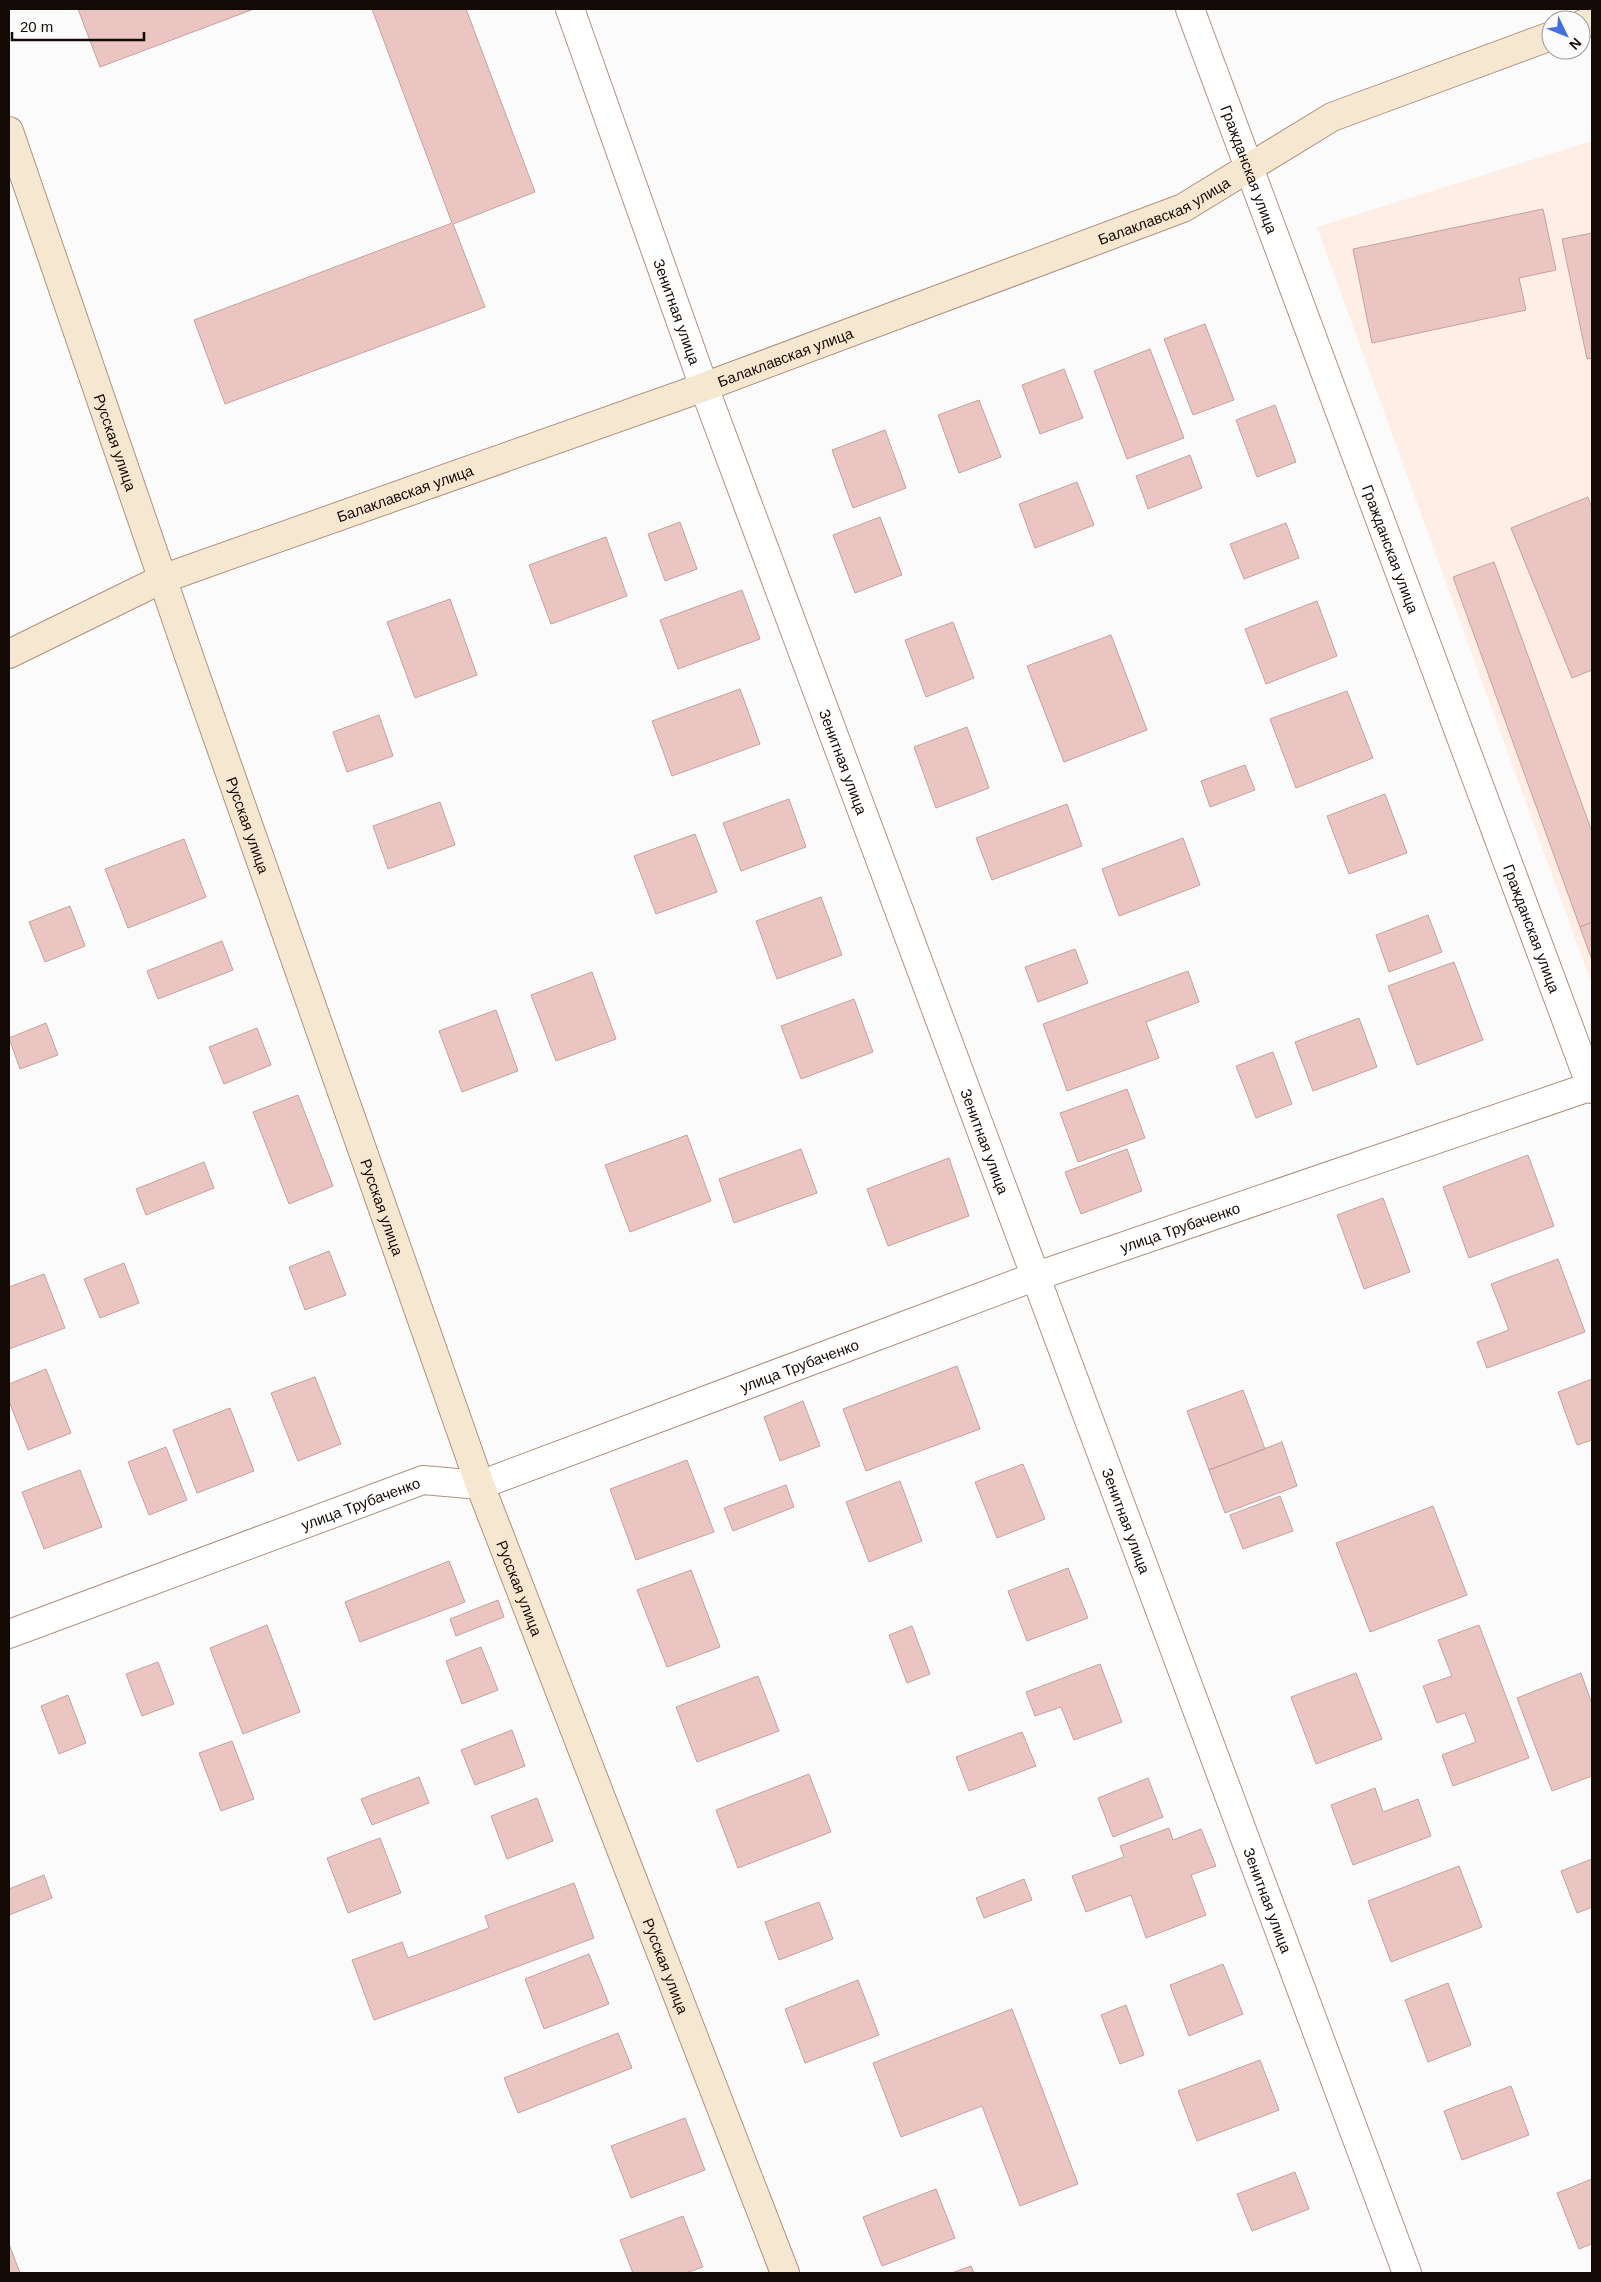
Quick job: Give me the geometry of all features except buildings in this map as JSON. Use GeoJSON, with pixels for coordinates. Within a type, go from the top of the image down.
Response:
{"type":"FeatureCollection","features":[{"type":"Feature","properties":{"kind":"main road","name":"Балаклавская улица"},"geometry":{"type":"LineString","coordinates":[[9,654],[162,579],[704,387],[1183,208],[1332,117],[1541,40]]}},
{"type":"Feature","properties":{"kind":"main road","name":"Русская улица"},"geometry":{"type":"LineString","coordinates":[[9,131],[162,579],[480,1485],[785,2273]]}},
{"type":"Feature","properties":{"kind":"street","name":"Зенитная улица"},"geometry":{"type":"LineString","coordinates":[[570,9],[704,387],[1034,1278],[1406,2273]]}},
{"type":"Feature","properties":{"kind":"street","name":"Гражданская улица"},"geometry":{"type":"LineString","coordinates":[[1190,9],[1592,1087]]}},
{"type":"Feature","properties":{"kind":"street","name":"улица Трубаченко"},"geometry":{"type":"LineString","coordinates":[[9,1634],[423,1480],[480,1485],[1034,1278],[1592,1087]]}},
{"type":"Feature","properties":{"kind":"shaded area"},"geometry":{"type":"Polygon","coordinates":[[[1592,141],[1592,985],[1317,227],[1592,141]]]}}]}
